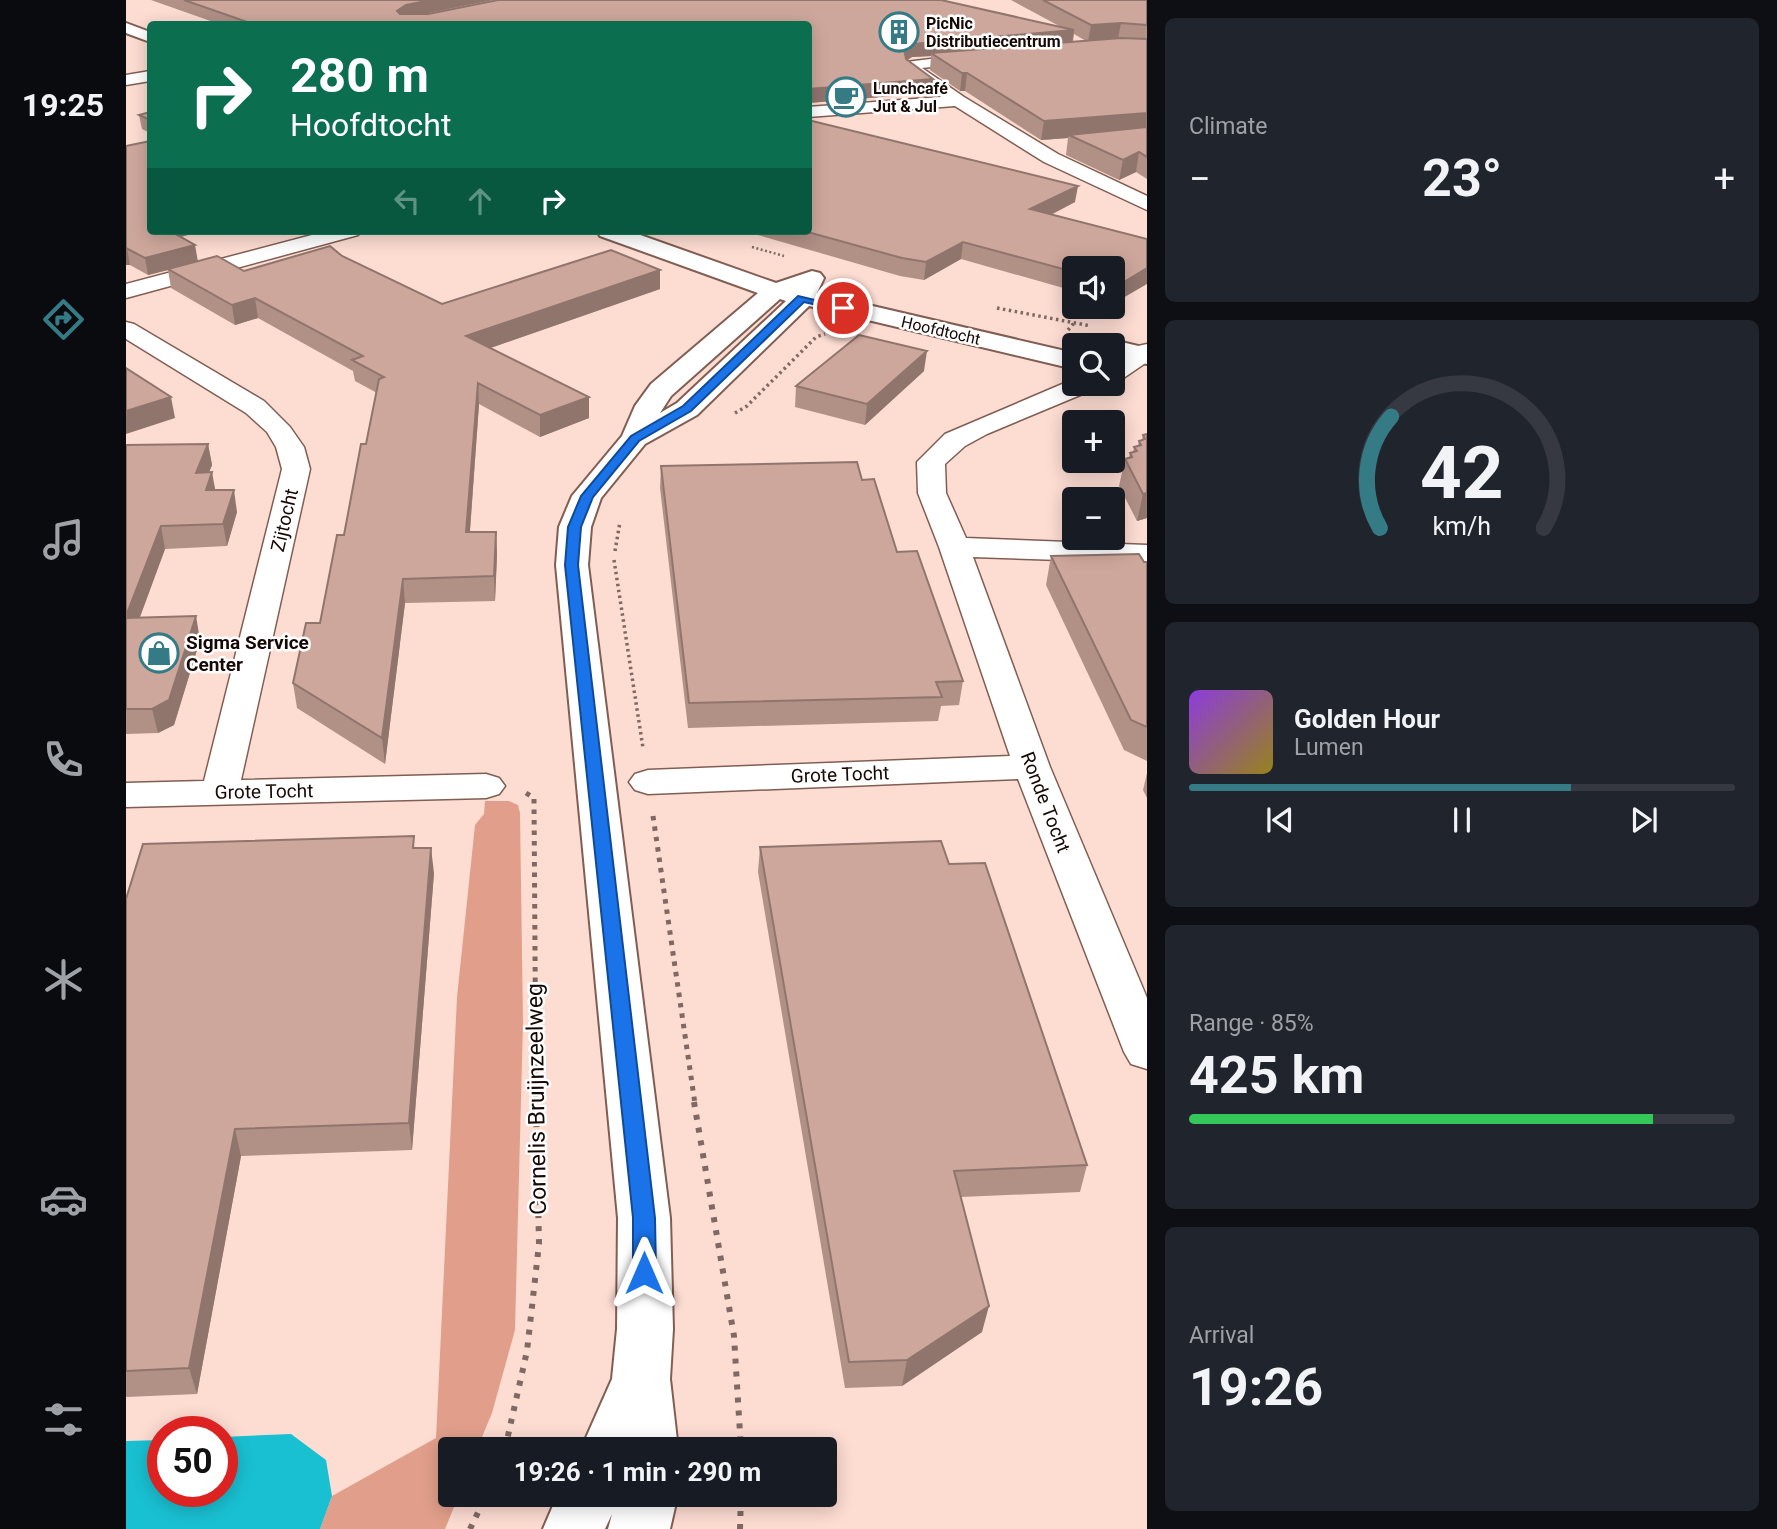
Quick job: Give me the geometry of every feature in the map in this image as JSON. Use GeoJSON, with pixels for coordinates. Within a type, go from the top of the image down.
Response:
{"type":"FeatureCollection","features":[{"type":"Feature","properties":{"kind":"main road"},"geometry":{"type":"LineString","coordinates":[[126,28],[147,36]]}},
{"type":"Feature","properties":{"kind":"main road"},"geometry":{"type":"LineString","coordinates":[[126,45],[147,53]]}},
{"type":"Feature","properties":{"kind":"main road","name":"Hoofdtocht"},"geometry":{"type":"LineString","coordinates":[[619,235],[776,292],[807,288],[1062,345]]}},
{"type":"Feature","properties":{"kind":"main road","name":"Hoofdtocht"},"geometry":{"type":"LineString","coordinates":[[672,235],[807,288],[1062,358]]}},
{"type":"Feature","properties":{"kind":"main road"},"geometry":{"type":"LineString","coordinates":[[635,438],[687,409],[807,288]]}},
{"type":"Feature","properties":{"kind":"main road"},"geometry":{"type":"LineString","coordinates":[[647,1437],[641,1379],[645,1329],[644,1218],[572,565],[575,527],[587,496],[635,438],[649,406],[661,390],[760,302],[776,292]]}},
{"type":"Feature","properties":{"kind":"main road","name":"Hoofdtocht"},"geometry":{"type":"LineString","coordinates":[[1125,357],[1146,359]]}},
{"type":"Feature","properties":{"kind":"main road"},"geometry":{"type":"LineString","coordinates":[[616,1437],[641,1379]]}},
{"type":"Feature","properties":{"kind":"main road"},"geometry":{"type":"LineString","coordinates":[[574,1529],[584,1507]]}},
{"type":"Feature","properties":{"kind":"main road"},"geometry":{"type":"LineString","coordinates":[[639,1529],[645,1507]]}},
{"type":"Feature","properties":{"kind":"street"},"geometry":{"type":"LineString","coordinates":[[1000,57],[912,65],[912,68],[958,101],[1038,149],[1147,204]]}},
{"type":"Feature","properties":{"kind":"street"},"geometry":{"type":"LineString","coordinates":[[812,112],[958,101]]}},
{"type":"Feature","properties":{"kind":"street"},"geometry":{"type":"LineString","coordinates":[[1038,149],[1065,146]]}},
{"type":"Feature","properties":{"kind":"street"},"geometry":{"type":"LineString","coordinates":[[126,291],[336,235]]}},
{"type":"Feature","properties":{"kind":"street","name":"Zijtocht"},"geometry":{"type":"LineString","coordinates":[[126,329],[255,407],[278,427],[290,447],[296,469],[220,792]]}},
{"type":"Feature","properties":{"kind":"street","name":"Ronde Tocht"},"geometry":{"type":"LineString","coordinates":[[1062,394],[978,428],[956,440],[931,462],[932,493],[954,547],[1032,767],[1147,1052]]}},
{"type":"Feature","properties":{"kind":"street"},"geometry":{"type":"LineString","coordinates":[[954,547],[1147,554]]}},
{"type":"Feature","properties":{"kind":"street","name":"Grote Tocht"},"geometry":{"type":"LineString","coordinates":[[648,782],[1032,767]]}},
{"type":"Feature","properties":{"kind":"street","name":"Grote Tocht"},"geometry":{"type":"LineString","coordinates":[[126,795],[486,786]]}},
{"type":"Feature","properties":{"kind":"path"},"geometry":{"type":"LineString","coordinates":[[750,246],[788,257]]}},
{"type":"Feature","properties":{"kind":"path","name":"Hoofdtocht"},"geometry":{"type":"LineString","coordinates":[[994,307],[1062,336]]}},
{"type":"Feature","properties":{"kind":"path","name":"Cornelis Bruijnzeelweg"},"geometry":{"type":"LineString","coordinates":[[486,786],[513,786],[534,798],[533,939],[539,1244],[527,1351],[508,1437]]}},
{"type":"Feature","properties":{"kind":"path"},"geometry":{"type":"LineString","coordinates":[[470,1529],[480,1507]]}},
{"type":"Feature","properties":{"kind":"path"},"geometry":{"type":"LineString","coordinates":[[740,1529],[741,1507]]}},
{"type":"Feature","properties":{"kind":"shaded area"},"geometry":{"type":"Polygon","coordinates":[[[485,801],[509,801],[518,805],[520,813],[523,1023],[515,1330],[492,1413],[482,1437],[438,1437],[438,1507],[454,1507],[445,1529],[320,1529],[332,1496],[436,1438],[457,997],[475,825],[484,814],[485,801]]]}},
{"type":"Feature","properties":{"kind":"water"},"geometry":{"type":"Polygon","coordinates":[[[291,1434],[326,1460],[332,1496],[320,1529],[126,1529],[126,1441],[147,1440],[147,1507],[238,1507],[238,1436],[291,1434]]]}},
{"type":"Feature","properties":{"kind":"building"},"geometry":{"type":"Polygon","coordinates":[[[184,0],[431,0],[406,5],[397,11],[400,14],[428,14],[498,0],[941,0],[1074,30],[913,44],[904,49],[906,59],[933,79],[812,89],[812,21],[244,21],[184,0]]]}},
{"type":"Feature","properties":{"kind":"building"},"geometry":{"type":"Polygon","coordinates":[[[1043,0],[1147,0],[1147,25],[1091,25],[1043,0]]]}},
{"type":"Feature","properties":{"kind":"building"},"geometry":{"type":"Polygon","coordinates":[[[1121,38],[1147,39],[1147,113],[1044,121],[931,53],[1121,38]]]}},
{"type":"Feature","properties":{"kind":"building"},"geometry":{"type":"Polygon","coordinates":[[[812,121],[1078,186],[1030,209],[1147,239],[1147,268],[1125,281],[1125,256],[1062,256],[1062,269],[963,242],[926,262],[812,233],[812,121]]]}},
{"type":"Feature","properties":{"kind":"building"},"geometry":{"type":"Polygon","coordinates":[[[1147,127],[1147,157],[1139,152],[1123,160],[1069,135],[1147,127]]]}},
{"type":"Feature","properties":{"kind":"building"},"geometry":{"type":"Polygon","coordinates":[[[147,142],[147,235],[177,235],[195,245],[145,258],[126,248],[126,146],[147,142]]]}},
{"type":"Feature","properties":{"kind":"building"},"geometry":{"type":"Polygon","coordinates":[[[330,246],[342,256],[442,304],[611,250],[660,270],[466,336],[589,397],[540,415],[478,383],[466,532],[496,532],[494,576],[403,579],[382,738],[293,683],[306,623],[320,623],[337,535],[344,535],[361,444],[366,444],[379,379],[384,377],[352,360],[363,356],[255,298],[232,305],[168,269],[217,256],[244,271],[330,246]]]}},
{"type":"Feature","properties":{"kind":"building"},"geometry":{"type":"Polygon","coordinates":[[[859,335],[927,351],[867,404],[796,386],[859,335]]]}},
{"type":"Feature","properties":{"kind":"building"},"geometry":{"type":"Polygon","coordinates":[[[126,368],[171,397],[126,411],[126,368]]]}},
{"type":"Feature","properties":{"kind":"building"},"geometry":{"type":"Polygon","coordinates":[[[1147,434],[1147,493],[1143,494],[1125,459],[1132,457],[1130,453],[1137,451],[1134,447],[1141,445],[1139,441],[1145,439],[1143,435],[1147,434]]]}},
{"type":"Feature","properties":{"kind":"building"},"geometry":{"type":"Polygon","coordinates":[[[208,444],[196,473],[212,472],[206,490],[234,490],[223,524],[161,526],[126,616],[126,445],[208,444]]]}},
{"type":"Feature","properties":{"kind":"building"},"geometry":{"type":"Polygon","coordinates":[[[857,462],[862,480],[874,479],[897,552],[917,551],[963,681],[936,682],[942,697],[689,703],[661,466],[857,462]]]}},
{"type":"Feature","properties":{"kind":"building"},"geometry":{"type":"Polygon","coordinates":[[[1139,554],[1144,562],[1147,562],[1147,727],[1131,720],[1051,556],[1139,554]]]}},
{"type":"Feature","properties":{"kind":"building"},"geometry":{"type":"Polygon","coordinates":[[[196,616],[169,700],[152,709],[126,709],[126,618],[196,616]]]}},
{"type":"Feature","properties":{"kind":"building"},"geometry":{"type":"Polygon","coordinates":[[[414,836],[413,848],[431,848],[409,1123],[235,1129],[189,1368],[126,1371],[126,899],[143,844],[414,836]]]}},
{"type":"Feature","properties":{"kind":"building"},"geometry":{"type":"Polygon","coordinates":[[[941,841],[949,864],[985,863],[1087,1165],[954,1171],[989,1306],[907,1360],[849,1362],[760,847],[941,841]]]}},
{"type":"Feature","properties":{"kind":"place","name":"PicNic Distributiecentrum"},"geometry":{"type":"Point","coordinates":[899,32]}},
{"type":"Feature","properties":{"kind":"place","name":"Lunchcafé Jut & Jul"},"geometry":{"type":"Point","coordinates":[846,97]}},
{"type":"Feature","properties":{"kind":"place","name":"Sigma Service Center"},"geometry":{"type":"Point","coordinates":[159,653]}},
{"type":"Feature","properties":{"kind":"route"},"geometry":{"type":"LineString","coordinates":[[644,1273],[644,1218],[572,565],[575,527],[587,496],[635,438],[687,409],[802,299],[843,308]]}}]}
